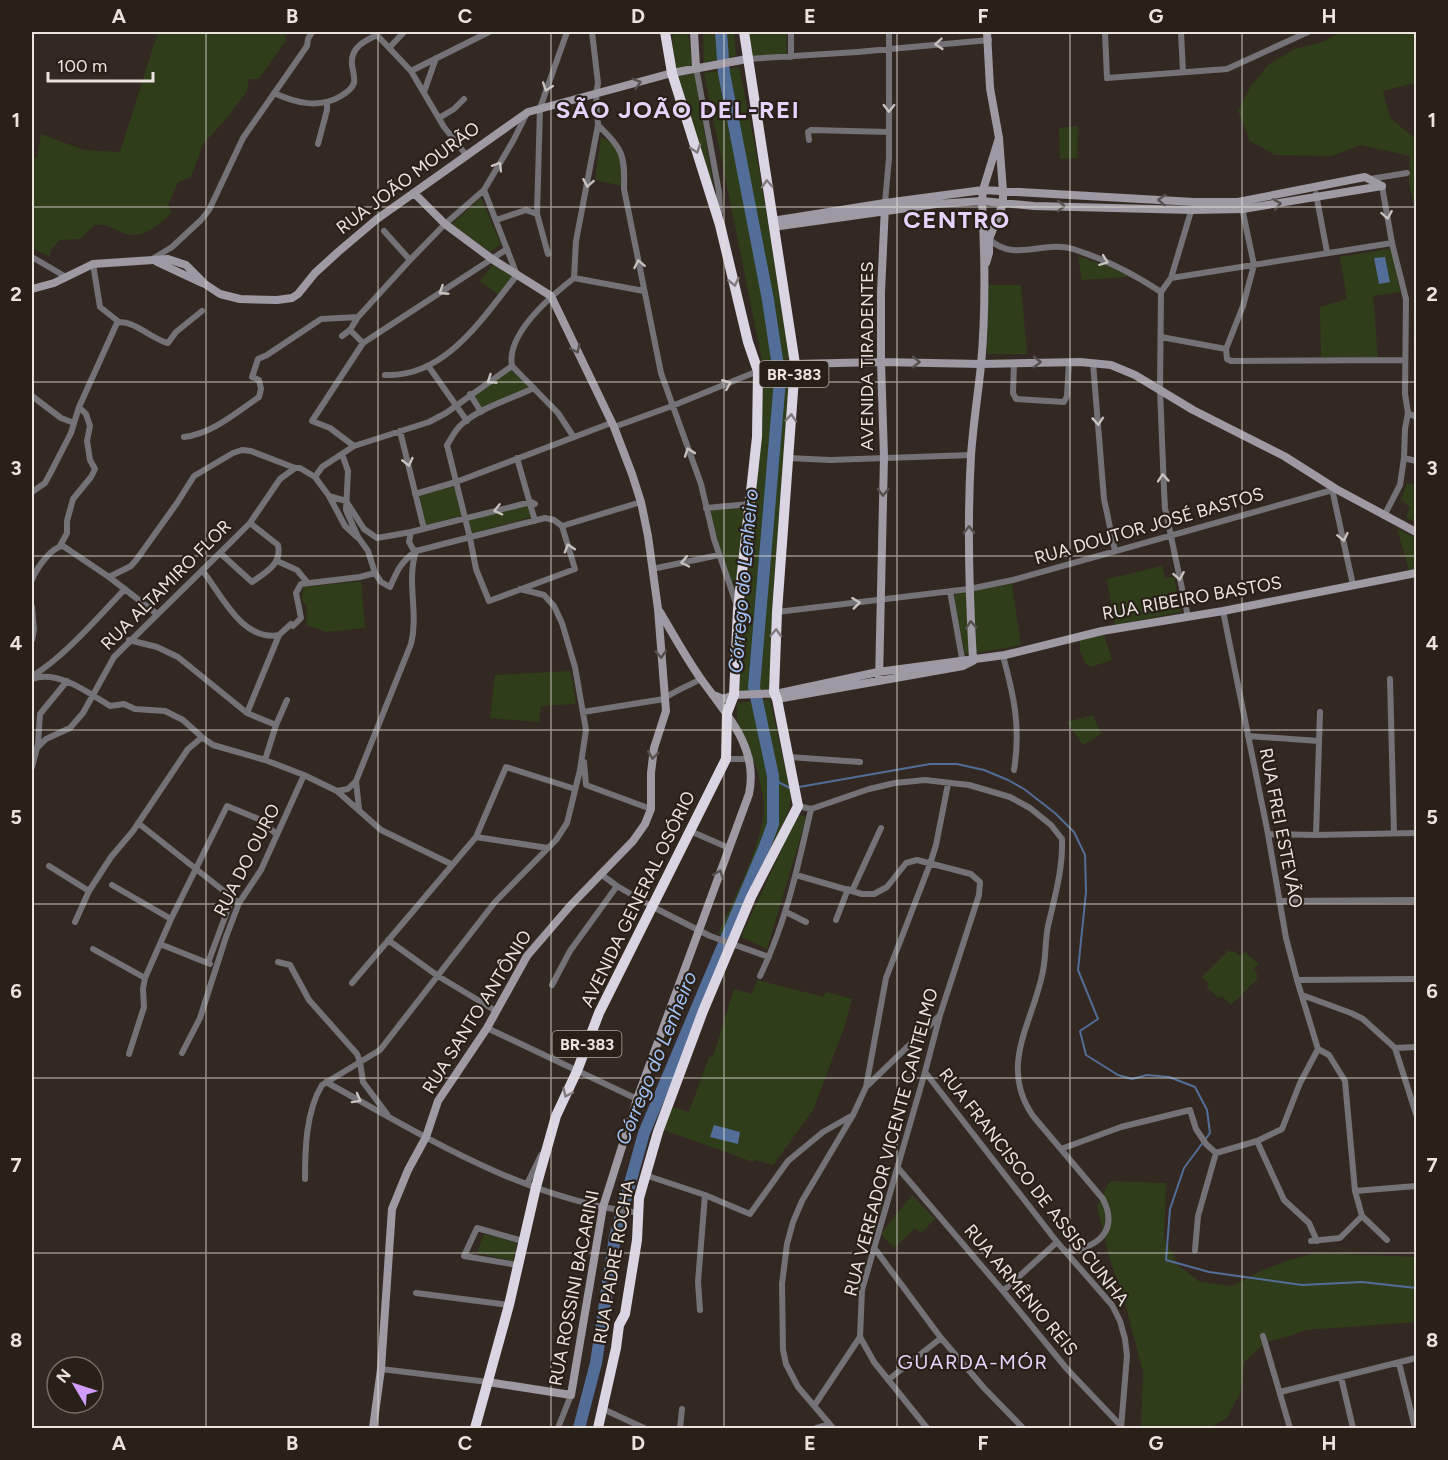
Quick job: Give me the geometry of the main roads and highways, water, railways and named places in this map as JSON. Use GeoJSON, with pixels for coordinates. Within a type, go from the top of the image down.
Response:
{"type":"FeatureCollection","features":[{"type":"Feature","properties":{"kind":"highway","name":"AVENIDA GENERAL OSÓRIO"},"geometry":{"type":"LineString","coordinates":[[475,1428],[509,1305],[523,1241],[531,1185],[556,1116],[577,1071],[599,1012],[726,759],[727,713],[734,695],[738,609],[757,437],[760,370],[748,342],[720,225],[672,73],[665,32]]}},
{"type":"Feature","properties":{"kind":"highway","name":"RUA PADRE ROCHA"},"geometry":{"type":"LineString","coordinates":[[598,1428],[619,1325],[625,1314],[635,1212],[658,1131],[729,944],[797,802],[789,757],[772,694],[788,458],[791,364],[767,173],[744,32]]}},
{"type":"Feature","properties":{"kind":"water"},"geometry":{"type":"Polygon","coordinates":[[[1385,257],[1390,282],[1379,284],[1374,258],[1385,257]]]}},
{"type":"Feature","properties":{"kind":"water"},"geometry":{"type":"Polygon","coordinates":[[[714,1125],[740,1132],[738,1144],[710,1137],[714,1125]]]}},
{"type":"Feature","properties":{"kind":"waterway","name":"Córrego do Lenheiro"},"geometry":{"type":"LineString","coordinates":[[579,1428],[596,1363],[615,1237],[644,1133],[773,824],[773,776],[754,687],[780,380],[768,300],[724,73],[721,32]]}},
{"type":"Feature","properties":{"kind":"waterway"},"geometry":{"type":"LineString","coordinates":[[799,787],[930,764],[957,764],[984,770],[1008,780],[1024,789],[1055,813],[1074,832],[1085,855],[1086,892],[1078,970],[1098,1019],[1080,1031],[1086,1055],[1118,1075],[1132,1079],[1147,1075],[1169,1077],[1195,1087],[1207,1110],[1210,1133],[1184,1168],[1170,1209],[1166,1260],[1209,1272],[1302,1285],[1362,1282],[1416,1288]]}},
{"type":"Feature","properties":{"kind":"waterway"},"geometry":{"type":"LineString","coordinates":[[773,776],[790,788]]}},
{"type":"Feature","properties":{"kind":"district","name":"SÃO JOÃO DEL-REI"},"geometry":{"type":"Point","coordinates":[678,110]}},
{"type":"Feature","properties":{"kind":"district","name":"CENTRO"},"geometry":{"type":"Point","coordinates":[957,220]}},
{"type":"Feature","properties":{"kind":"district","name":"GUARDA-MÓR"},"geometry":{"type":"Point","coordinates":[973,1362]}}]}
